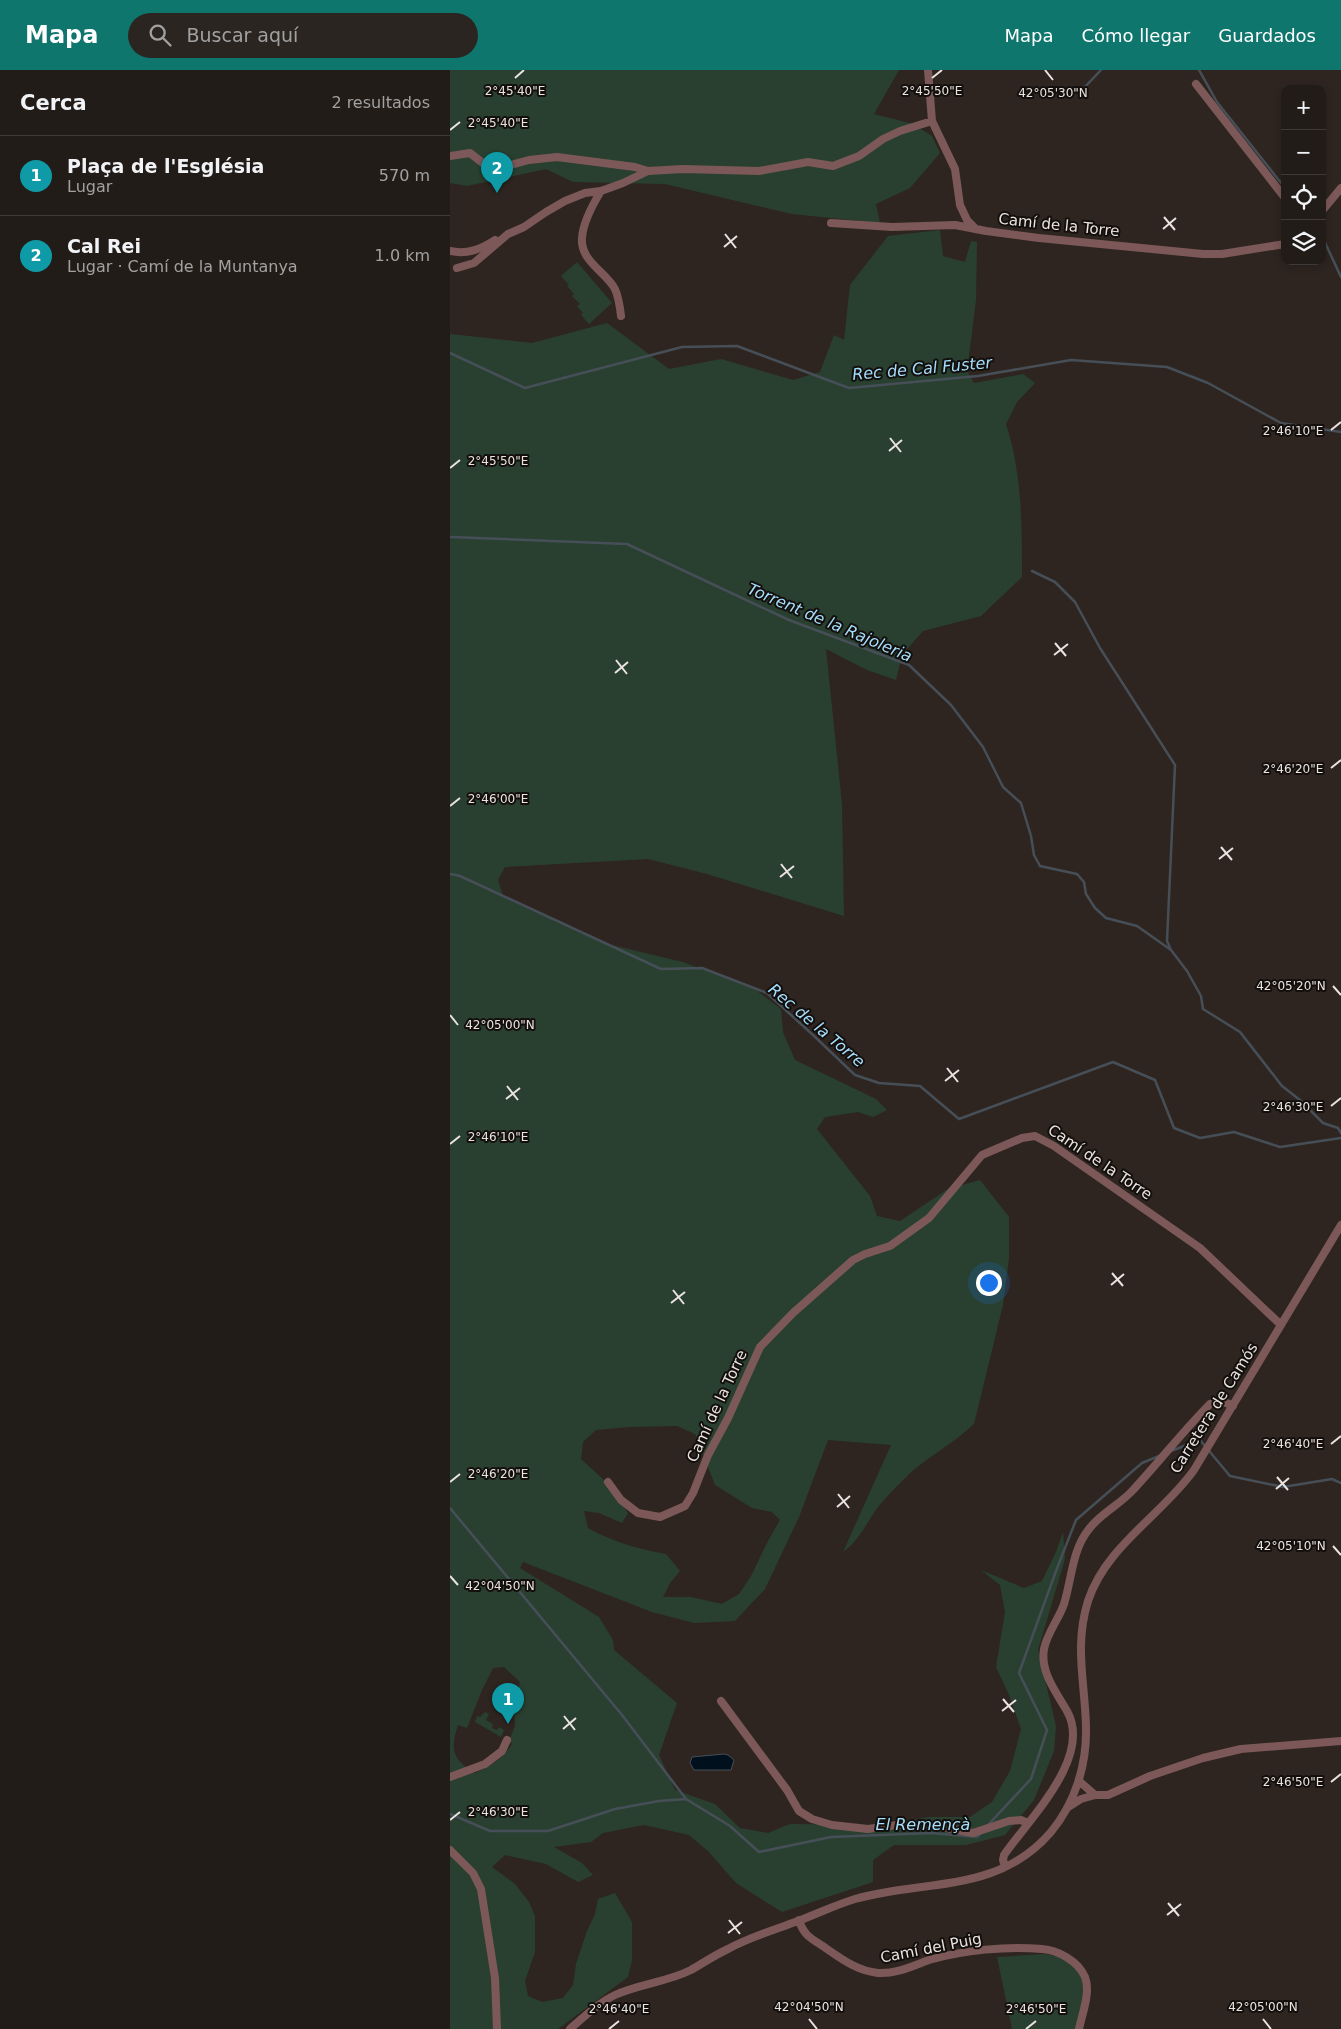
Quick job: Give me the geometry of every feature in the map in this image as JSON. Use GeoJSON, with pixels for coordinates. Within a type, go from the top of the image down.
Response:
{"type":"FeatureCollection","features":[{"type":"Feature","properties":{"kind":"street"},"geometry":{"type":"LineString","coordinates":[[928,70],[932,121],[954,168],[960,205],[967,220],[977,229]]}},
{"type":"Feature","properties":{"kind":"street"},"geometry":{"type":"LineString","coordinates":[[1196,84],[1281,193]]}},
{"type":"Feature","properties":{"kind":"street"},"geometry":{"type":"LineString","coordinates":[[450,251],[459,253],[480,249],[524,227],[565,202],[585,193],[601,191],[648,171],[683,169],[759,170],[808,162],[833,166],[859,156],[883,139],[900,131],[932,121]]}},
{"type":"Feature","properties":{"kind":"street"},"geometry":{"type":"LineString","coordinates":[[450,156],[470,153],[488,167],[507,166],[529,160],[557,157],[635,167],[648,171]]}},
{"type":"Feature","properties":{"kind":"street"},"geometry":{"type":"LineString","coordinates":[[1326,206],[1341,188]]}},
{"type":"Feature","properties":{"kind":"street"},"geometry":{"type":"LineString","coordinates":[[601,191],[584,230],[582,240],[587,257],[614,288],[619,300],[621,316]]}},
{"type":"Feature","properties":{"kind":"street","name":"Camí de la Torre"},"geometry":{"type":"LineString","coordinates":[[831,223],[892,227],[955,225],[1039,238],[1203,254],[1222,254],[1281,245]]}},
{"type":"Feature","properties":{"kind":"street"},"geometry":{"type":"LineString","coordinates":[[457,268],[474,263],[508,234]]}},
{"type":"Feature","properties":{"kind":"street","name":"Camí de la Torre"},"geometry":{"type":"LineString","coordinates":[[608,1482],[620,1500],[638,1514],[660,1517],[685,1506],[693,1494],[708,1455],[728,1418],[760,1347],[793,1313],[853,1260],[890,1246],[930,1218],[982,1155],[1022,1138],[1035,1136],[1054,1146],[1193,1242],[1281,1325]]}},
{"type":"Feature","properties":{"kind":"street","name":"Carretera de Camós"},"geometry":{"type":"LineString","coordinates":[[570,2029],[600,2004],[616,1994],[678,1975],[733,1946],[839,1904],[868,1896],[963,1882],[982,1877],[1020,1859],[1035,1848],[1052,1830],[1066,1809],[1077,1785],[1085,1754],[1086,1727],[1080,1642],[1089,1599],[1097,1581],[1112,1557],[1176,1493],[1202,1458],[1341,1225]]}},
{"type":"Feature","properties":{"kind":"street"},"geometry":{"type":"LineString","coordinates":[[1005,1867],[1004,1855],[1057,1784],[1071,1753],[1074,1741],[1075,1732],[1072,1722],[1050,1683],[1044,1661],[1044,1649],[1064,1604],[1076,1554],[1088,1529],[1129,1495],[1210,1404],[1220,1400],[1233,1406]]}},
{"type":"Feature","properties":{"kind":"street"},"geometry":{"type":"LineString","coordinates":[[721,1701],[787,1790],[799,1811],[812,1820],[832,1825],[868,1828],[897,1825],[930,1826],[972,1833],[1009,1821],[1021,1820],[1028,1823]]}},
{"type":"Feature","properties":{"kind":"street"},"geometry":{"type":"LineString","coordinates":[[450,1777],[485,1764],[502,1751],[507,1740]]}},
{"type":"Feature","properties":{"kind":"street"},"geometry":{"type":"LineString","coordinates":[[1066,1809],[1085,1798],[1108,1795],[1150,1776],[1203,1758],[1241,1749],[1341,1742]]}},
{"type":"Feature","properties":{"kind":"street"},"geometry":{"type":"LineString","coordinates":[[1077,1785],[1095,1796]]}},
{"type":"Feature","properties":{"kind":"street"},"geometry":{"type":"LineString","coordinates":[[1077,1785],[1085,1798]]}},
{"type":"Feature","properties":{"kind":"street"},"geometry":{"type":"LineString","coordinates":[[1012,1843],[1012,1851],[1020,1859]]}},
{"type":"Feature","properties":{"kind":"street"},"geometry":{"type":"LineString","coordinates":[[450,1850],[473,1873],[481,1889],[495,1978],[497,2029]]}},
{"type":"Feature","properties":{"kind":"street","name":"Camí del Puig"},"geometry":{"type":"LineString","coordinates":[[799,1920],[803,1932],[846,1962],[864,1971],[880,1973],[901,1971],[930,1960],[1003,1949],[1044,1949],[1068,1957],[1085,1977],[1086,1994],[1079,2029]]}},
{"type":"Feature","properties":{"kind":"green space"},"geometry":{"type":"Polygon","coordinates":[[[450,70],[899,70],[874,114],[913,124],[932,136],[940,153],[910,188],[876,204],[880,223],[792,214],[665,184],[573,182],[546,169],[467,186],[450,183],[450,70]]]}},
{"type":"Feature","properties":{"kind":"green space"},"geometry":{"type":"Polygon","coordinates":[[[940,230],[943,256],[965,262],[971,241],[977,242],[976,300],[967,371],[974,383],[1023,374],[1035,383],[1017,402],[1006,424],[1015,461],[1020,499],[1022,577],[981,616],[923,631],[902,655],[896,680],[867,670],[826,649],[842,804],[844,916],[707,874],[648,859],[505,867],[498,880],[503,896],[603,943],[683,962],[756,990],[781,1009],[783,1032],[795,1060],[876,1099],[887,1110],[873,1117],[858,1112],[825,1117],[817,1129],[870,1196],[877,1216],[900,1221],[948,1189],[980,1180],[1009,1217],[1009,1258],[1003,1305],[974,1424],[910,1473],[878,1507],[854,1542],[843,1552],[891,1445],[828,1440],[799,1517],[765,1589],[735,1621],[694,1623],[652,1612],[523,1562],[520,1568],[599,1617],[613,1640],[614,1650],[677,1703],[659,1755],[675,1790],[715,1804],[740,1828],[768,1833],[790,1824],[877,1825],[930,1817],[970,1817],[992,1802],[1010,1771],[1021,1729],[1009,1695],[996,1667],[1005,1612],[1000,1585],[981,1570],[1024,1588],[1042,1581],[1063,1532],[1065,1559],[1038,1650],[1056,1726],[1054,1751],[1034,1800],[1005,1835],[966,1845],[894,1845],[873,1860],[873,1882],[782,1912],[736,1883],[709,1852],[689,1835],[644,1825],[603,1833],[591,1842],[554,1847],[582,1863],[593,1875],[578,1882],[546,1864],[505,1855],[492,1867],[515,1884],[529,1902],[535,1916],[535,1952],[525,1981],[528,1996],[542,2002],[563,1998],[573,1985],[576,1964],[595,1914],[598,1899],[615,1893],[632,1922],[632,1960],[628,1977],[558,2029],[450,2029],[450,334],[532,343],[607,323],[669,369],[721,359],[793,380],[820,372],[834,335],[844,340],[850,285],[888,236],[940,230]],[[677,1426],[596,1430],[583,1442],[581,1459],[606,1482],[628,1513],[622,1523],[599,1513],[584,1511],[588,1528],[626,1544],[666,1554],[680,1571],[670,1583],[663,1597],[691,1597],[722,1604],[739,1594],[751,1576],[780,1520],[772,1512],[752,1508],[715,1485],[695,1434],[677,1426]],[[504,1667],[493,1668],[467,1728],[458,1725],[455,1734],[454,1747],[457,1758],[475,1773],[496,1762],[512,1744],[509,1741],[515,1726],[514,1707],[520,1682],[504,1667]]]}},
{"type":"Feature","properties":{"kind":"green space"},"geometry":{"type":"Polygon","coordinates":[[[577,262],[612,303],[589,324],[581,315],[583,313],[577,306],[580,304],[572,296],[574,294],[567,286],[569,285],[561,276],[577,262]]]}},
{"type":"Feature","properties":{"kind":"green space"},"geometry":{"type":"Polygon","coordinates":[[[485,1712],[489,1714],[486,1720],[493,1724],[492,1728],[497,1730],[499,1727],[504,1730],[501,1737],[475,1722],[477,1716],[480,1717],[485,1712]]]}},
{"type":"Feature","properties":{"kind":"green space"},"geometry":{"type":"Polygon","coordinates":[[[1045,1954],[1071,1959],[1087,1988],[1079,2029],[1012,2029],[997,1957],[1045,1954]]]}},
{"type":"Feature","properties":{"kind":"water"},"geometry":{"type":"Polygon","coordinates":[[[724,1754],[734,1760],[731,1770],[694,1770],[690,1763],[692,1757],[724,1754]]]}},
{"type":"Feature","properties":{"kind":"waterway"},"geometry":{"type":"LineString","coordinates":[[1083,89],[1101,70]]}},
{"type":"Feature","properties":{"kind":"waterway"},"geometry":{"type":"LineString","coordinates":[[1199,70],[1217,102],[1281,183]]}},
{"type":"Feature","properties":{"kind":"waterway"},"geometry":{"type":"LineString","coordinates":[[1326,245],[1341,277]]}},
{"type":"Feature","properties":{"kind":"waterway","name":"Rec de Cal Fuster"},"geometry":{"type":"LineString","coordinates":[[450,353],[525,388],[682,347],[737,346],[849,388],[978,376],[1071,360],[1167,367],[1208,383],[1281,423],[1341,432]]}},
{"type":"Feature","properties":{"kind":"waterway","name":"Torrent de la Rajoleria"},"geometry":{"type":"LineString","coordinates":[[450,537],[627,544],[789,620],[909,665],[951,705],[983,747],[1003,787],[1021,803],[1031,836],[1034,855],[1040,866],[1077,874],[1084,882],[1086,894],[1095,908],[1106,918],[1137,926],[1171,950],[1187,971],[1201,996],[1203,1009],[1240,1032],[1282,1086],[1300,1100],[1323,1123],[1338,1128],[1341,1133]]}},
{"type":"Feature","properties":{"kind":"waterway"},"geometry":{"type":"LineString","coordinates":[[1032,571],[1055,582],[1075,602],[1100,648],[1175,765],[1167,941],[1171,950]]}},
{"type":"Feature","properties":{"kind":"waterway","name":"Rec de la Torre"},"geometry":{"type":"LineString","coordinates":[[450,874],[460,876],[661,969],[702,968],[767,993],[855,1075],[879,1083],[920,1086],[959,1119],[1113,1062],[1155,1080],[1174,1128],[1200,1138],[1234,1132],[1280,1147],[1341,1138]]}},
{"type":"Feature","properties":{"kind":"waterway","name":"El Remençà"},"geometry":{"type":"LineString","coordinates":[[1171,1451],[1200,1440],[1230,1476],[1283,1487],[1332,1479],[1341,1483]]}},
{"type":"Feature","properties":{"kind":"waterway","name":"El Remençà"},"geometry":{"type":"LineString","coordinates":[[988,1825],[1031,1779],[1047,1730],[1019,1673],[1076,1520],[1142,1463],[1159,1456]]}},
{"type":"Feature","properties":{"kind":"waterway","name":"El Remençà"},"geometry":{"type":"LineString","coordinates":[[450,1508],[622,1715],[686,1799],[730,1826],[759,1852],[831,1837],[931,1833],[977,1837],[981,1833]]}},
{"type":"Feature","properties":{"kind":"waterway"},"geometry":{"type":"LineString","coordinates":[[450,1814],[490,1831],[548,1831],[615,1809],[659,1801],[686,1799]]}},
{"type":"Feature","properties":{"kind":"place","name":"Cal Rei"},"geometry":{"type":"Point","coordinates":[497,193]}},
{"type":"Feature","properties":{"kind":"place","name":"Plaça de l'Església"},"geometry":{"type":"Point","coordinates":[508,1724]}}]}
